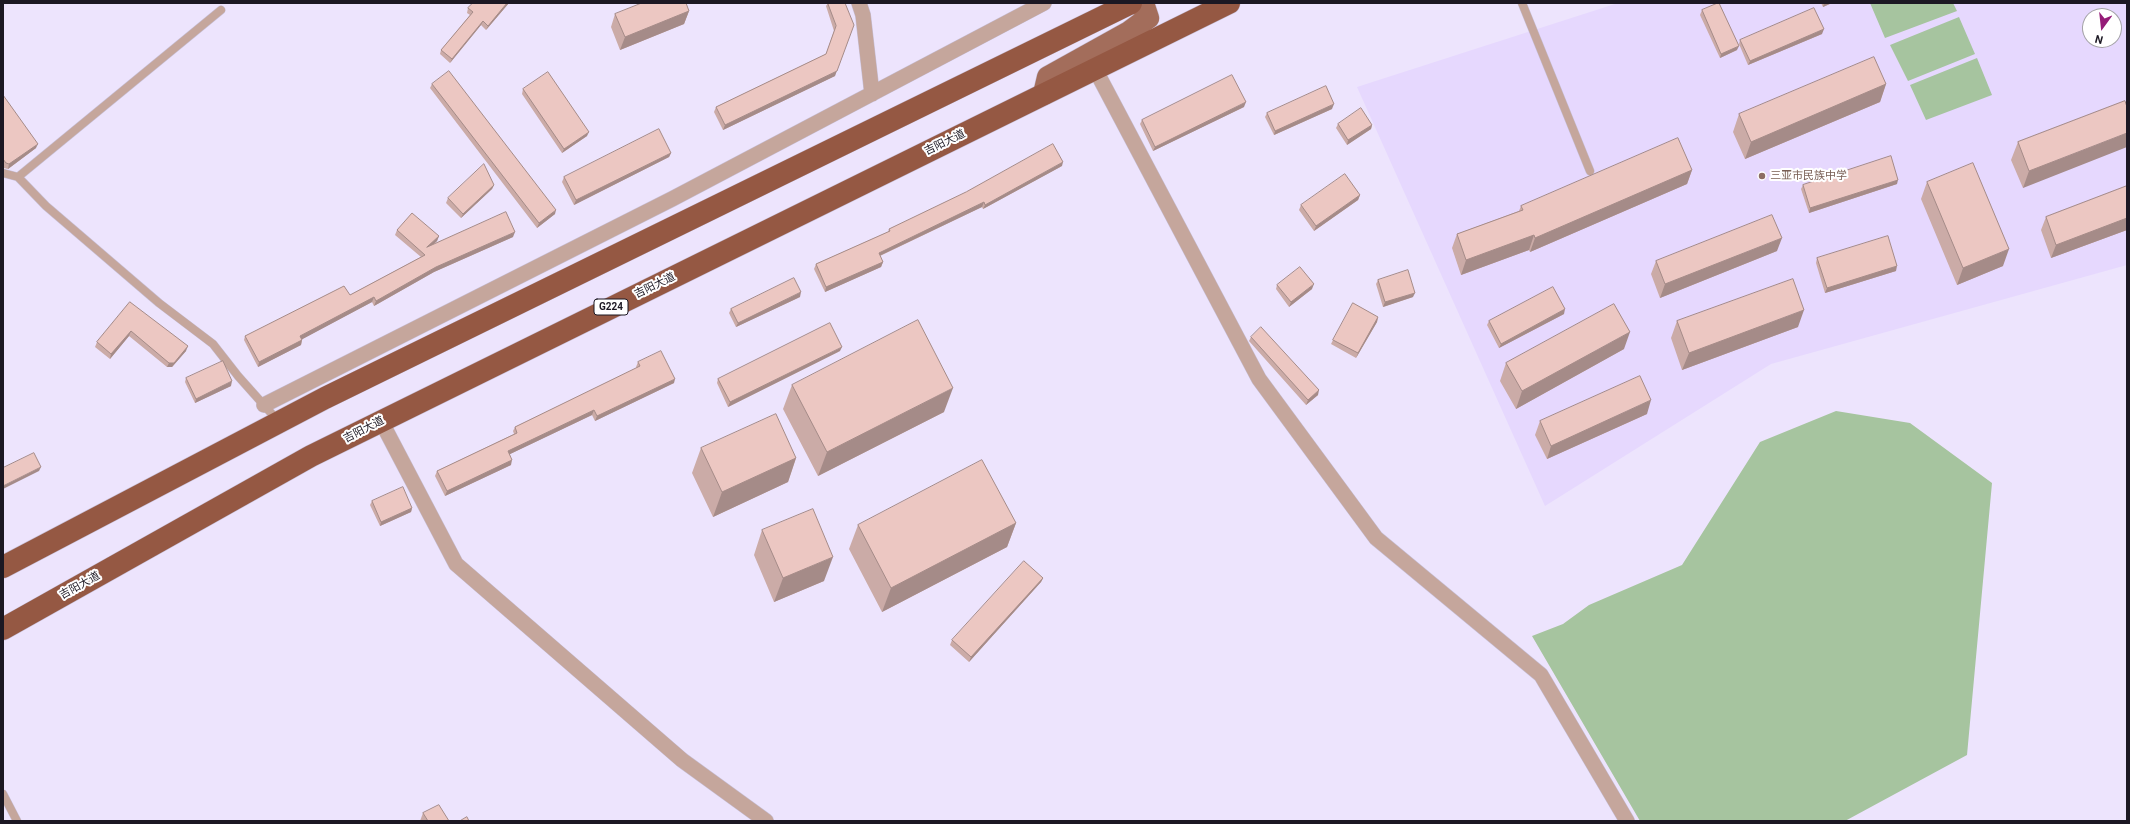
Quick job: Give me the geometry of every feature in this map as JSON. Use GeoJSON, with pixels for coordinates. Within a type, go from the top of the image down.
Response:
{"type":"FeatureCollection","features":[{"type":"Feature","properties":{"kind":"highway"},"geometry":{"type":"LineString","coordinates":[[3,566],[280,422],[1133,3]]}},
{"type":"Feature","properties":{"kind":"highway","name":"吉阳大道"},"geometry":{"type":"LineString","coordinates":[[3,629],[311,456],[1229,3]]}},
{"type":"Feature","properties":{"kind":"main road"},"geometry":{"type":"LineString","coordinates":[[1044,94],[1048,77],[1129,32],[1148,18],[1144,6],[1133,3]]}},
{"type":"Feature","properties":{"kind":"street"},"geometry":{"type":"LineString","coordinates":[[859,3],[863,15],[872,94]]}},
{"type":"Feature","properties":{"kind":"street"},"geometry":{"type":"LineString","coordinates":[[264,405],[672,199],[1044,3]]}},
{"type":"Feature","properties":{"kind":"street"},"geometry":{"type":"LineString","coordinates":[[1095,69],[1259,379],[1376,538],[1541,675],[1627,821]]}},
{"type":"Feature","properties":{"kind":"street"},"geometry":{"type":"LineString","coordinates":[[381,421],[456,564],[682,760],[766,821]]}},
{"type":"Feature","properties":{"kind":"lane"},"geometry":{"type":"LineString","coordinates":[[1522,3],[1590,171]]}},
{"type":"Feature","properties":{"kind":"lane"},"geometry":{"type":"LineString","coordinates":[[18,177],[221,10]]}},
{"type":"Feature","properties":{"kind":"lane"},"geometry":{"type":"LineString","coordinates":[[3,174],[18,177],[46,206],[159,303],[213,344],[280,422]]}},
{"type":"Feature","properties":{"kind":"lane"},"geometry":{"type":"LineString","coordinates":[[3,794],[17,821]]}},
{"type":"Feature","properties":{"kind":"shaded area","name":"三亚市民族中学"},"geometry":{"type":"Polygon","coordinates":[[[1618,3],[2127,3],[2127,265],[1771,364],[1545,506],[1357,87],[1618,3]]]}},
{"type":"Feature","properties":{"kind":"green space"},"geometry":{"type":"Polygon","coordinates":[[[1870,3],[1953,3],[1957,11],[1885,38],[1870,3]]]}},
{"type":"Feature","properties":{"kind":"green space"},"geometry":{"type":"Polygon","coordinates":[[[1959,17],[1975,54],[1908,81],[1890,45],[1959,17]]]}},
{"type":"Feature","properties":{"kind":"green space"},"geometry":{"type":"Polygon","coordinates":[[[1977,58],[1992,95],[1926,120],[1910,85],[1977,58]]]}},
{"type":"Feature","properties":{"kind":"green space"},"geometry":{"type":"Polygon","coordinates":[[[1836,411],[1910,423],[1992,483],[1967,755],[1845,821],[1640,821],[1532,636],[1563,624],[1589,605],[1682,565],[1760,442],[1836,411]]]}},
{"type":"Feature","properties":{"kind":"building"},"geometry":{"type":"Polygon","coordinates":[[[473,3],[507,3],[488,26],[483,21],[452,59],[441,50],[473,12],[468,8],[473,3]]]}},
{"type":"Feature","properties":{"kind":"building"},"geometry":{"type":"Polygon","coordinates":[[[642,3],[686,3],[689,11],[625,37],[615,14],[642,3]]]}},
{"type":"Feature","properties":{"kind":"building"},"geometry":{"type":"Polygon","coordinates":[[[828,3],[845,3],[854,25],[837,71],[725,125],[716,107],[826,54],[836,26],[828,3]]]}},
{"type":"Feature","properties":{"kind":"building"},"geometry":{"type":"Polygon","coordinates":[[[1718,3],[1739,46],[1721,54],[1702,10],[1718,3]]]}},
{"type":"Feature","properties":{"kind":"building"},"geometry":{"type":"Polygon","coordinates":[[[1814,8],[1824,29],[1750,61],[1740,40],[1814,8]]]}},
{"type":"Feature","properties":{"kind":"building"},"geometry":{"type":"Polygon","coordinates":[[[1874,57],[1886,84],[1751,142],[1739,114],[1874,57]]]}},
{"type":"Feature","properties":{"kind":"building"},"geometry":{"type":"Polygon","coordinates":[[[449,71],[556,210],[539,223],[432,84],[449,71]]]}},
{"type":"Feature","properties":{"kind":"building"},"geometry":{"type":"Polygon","coordinates":[[[548,72],[589,132],[564,149],[523,89],[548,72]]]}},
{"type":"Feature","properties":{"kind":"building"},"geometry":{"type":"Polygon","coordinates":[[[1232,75],[1246,102],[1155,147],[1142,120],[1232,75]]]}},
{"type":"Feature","properties":{"kind":"building"},"geometry":{"type":"Polygon","coordinates":[[[1326,86],[1334,104],[1275,131],[1267,113],[1326,86]]]}},
{"type":"Feature","properties":{"kind":"building"},"geometry":{"type":"Polygon","coordinates":[[[3,95],[38,144],[9,164],[3,159],[3,95]]]}},
{"type":"Feature","properties":{"kind":"building"},"geometry":{"type":"Polygon","coordinates":[[[2125,101],[2127,107],[2127,133],[2029,171],[2018,142],[2125,101]]]}},
{"type":"Feature","properties":{"kind":"building"},"geometry":{"type":"Polygon","coordinates":[[[1361,108],[1372,125],[1348,140],[1338,124],[1361,108]]]}},
{"type":"Feature","properties":{"kind":"building"},"geometry":{"type":"Polygon","coordinates":[[[659,129],[671,153],[576,200],[564,177],[659,129]]]}},
{"type":"Feature","properties":{"kind":"building"},"geometry":{"type":"Polygon","coordinates":[[[1678,138],[1692,170],[1535,238],[1534,235],[1466,260],[1457,234],[1523,210],[1521,206],[1678,138]]]}},
{"type":"Feature","properties":{"kind":"building"},"geometry":{"type":"Polygon","coordinates":[[[1053,144],[1063,162],[985,205],[984,202],[879,253],[883,262],[826,287],[816,264],[890,231],[889,229],[966,192],[1053,144]]]}},
{"type":"Feature","properties":{"kind":"building"},"geometry":{"type":"Polygon","coordinates":[[[1891,156],[1898,180],[1810,208],[1803,185],[1891,156]]]}},
{"type":"Feature","properties":{"kind":"building"},"geometry":{"type":"Polygon","coordinates":[[[1973,163],[2009,249],[1963,268],[1927,182],[1973,163]]]}},
{"type":"Feature","properties":{"kind":"building"},"geometry":{"type":"Polygon","coordinates":[[[484,164],[494,185],[463,214],[448,198],[484,164]]]}},
{"type":"Feature","properties":{"kind":"building"},"geometry":{"type":"Polygon","coordinates":[[[1345,174],[1360,195],[1316,226],[1301,205],[1345,174]]]}},
{"type":"Feature","properties":{"kind":"building"},"geometry":{"type":"Polygon","coordinates":[[[2127,186],[2127,218],[2056,245],[2046,217],[2127,186]]]}},
{"type":"Feature","properties":{"kind":"building"},"geometry":{"type":"Polygon","coordinates":[[[506,212],[515,232],[436,267],[376,301],[374,297],[300,336],[302,340],[259,362],[245,336],[344,286],[350,295],[425,255],[397,230],[412,213],[439,236],[427,247],[506,212]]]}},
{"type":"Feature","properties":{"kind":"building"},"geometry":{"type":"Polygon","coordinates":[[[1772,215],[1782,238],[1665,284],[1656,261],[1772,215]]]}},
{"type":"Feature","properties":{"kind":"building"},"geometry":{"type":"Polygon","coordinates":[[[1888,236],[1897,266],[1827,288],[1817,258],[1888,236]]]}},
{"type":"Feature","properties":{"kind":"building"},"geometry":{"type":"Polygon","coordinates":[[[1300,267],[1314,284],[1291,302],[1277,285],[1300,267]]]}},
{"type":"Feature","properties":{"kind":"building"},"geometry":{"type":"Polygon","coordinates":[[[1408,270],[1415,293],[1385,302],[1378,280],[1408,270]]]}},
{"type":"Feature","properties":{"kind":"building"},"geometry":{"type":"Polygon","coordinates":[[[794,278],[801,292],[738,323],[731,309],[794,278]]]}},
{"type":"Feature","properties":{"kind":"building"},"geometry":{"type":"Polygon","coordinates":[[[1793,279],[1804,310],[1689,353],[1677,321],[1793,279]]]}},
{"type":"Feature","properties":{"kind":"building"},"geometry":{"type":"Polygon","coordinates":[[[1553,287],[1565,309],[1501,344],[1489,321],[1553,287]]]}},
{"type":"Feature","properties":{"kind":"building"},"geometry":{"type":"Polygon","coordinates":[[[130,302],[188,346],[174,363],[169,363],[131,331],[111,354],[97,342],[130,302]]]}},
{"type":"Feature","properties":{"kind":"building"},"geometry":{"type":"Polygon","coordinates":[[[1353,303],[1378,317],[1358,353],[1333,340],[1353,303]]]}},
{"type":"Feature","properties":{"kind":"building"},"geometry":{"type":"Polygon","coordinates":[[[1614,304],[1630,332],[1522,391],[1506,363],[1614,304]]]}},
{"type":"Feature","properties":{"kind":"building"},"geometry":{"type":"Polygon","coordinates":[[[918,320],[953,388],[827,452],[792,385],[918,320]]]}},
{"type":"Feature","properties":{"kind":"building"},"geometry":{"type":"Polygon","coordinates":[[[830,323],[842,347],[730,402],[718,379],[830,323]]]}},
{"type":"Feature","properties":{"kind":"building"},"geometry":{"type":"Polygon","coordinates":[[[1261,327],[1319,390],[1308,400],[1251,337],[1261,327]]]}},
{"type":"Feature","properties":{"kind":"building"},"geometry":{"type":"Polygon","coordinates":[[[661,351],[675,379],[597,416],[594,410],[508,451],[512,460],[447,491],[437,471],[517,433],[515,427],[640,366],[638,362],[661,351]]]}},
{"type":"Feature","properties":{"kind":"building"},"geometry":{"type":"Polygon","coordinates":[[[223,361],[232,381],[196,399],[186,378],[223,361]]]}},
{"type":"Feature","properties":{"kind":"building"},"geometry":{"type":"Polygon","coordinates":[[[1640,376],[1651,400],[1551,446],[1540,421],[1640,376]]]}},
{"type":"Feature","properties":{"kind":"building"},"geometry":{"type":"Polygon","coordinates":[[[776,414],[796,458],[722,492],[701,448],[776,414]]]}},
{"type":"Feature","properties":{"kind":"building"},"geometry":{"type":"Polygon","coordinates":[[[34,453],[41,467],[3,486],[3,468],[34,453]]]}},
{"type":"Feature","properties":{"kind":"building"},"geometry":{"type":"Polygon","coordinates":[[[982,460],[1016,523],[891,588],[858,525],[982,460]]]}},
{"type":"Feature","properties":{"kind":"building"},"geometry":{"type":"Polygon","coordinates":[[[403,487],[412,508],[381,522],[372,501],[403,487]]]}},
{"type":"Feature","properties":{"kind":"building"},"geometry":{"type":"Polygon","coordinates":[[[813,509],[833,557],[783,578],[762,530],[813,509]]]}},
{"type":"Feature","properties":{"kind":"building"},"geometry":{"type":"Polygon","coordinates":[[[1024,561],[1043,578],[971,657],[952,640],[1024,561]]]}},
{"type":"Feature","properties":{"kind":"building"},"geometry":{"type":"Polygon","coordinates":[[[439,805],[449,821],[428,821],[423,813],[439,805]]]}},
{"type":"Feature","properties":{"kind":"building"},"geometry":{"type":"Polygon","coordinates":[[[467,817],[469,821],[460,821],[467,817]]]}},
{"type":"Feature","properties":{"kind":"place","name":"三亚市民族中学"},"geometry":{"type":"Point","coordinates":[1762,176]}}]}
